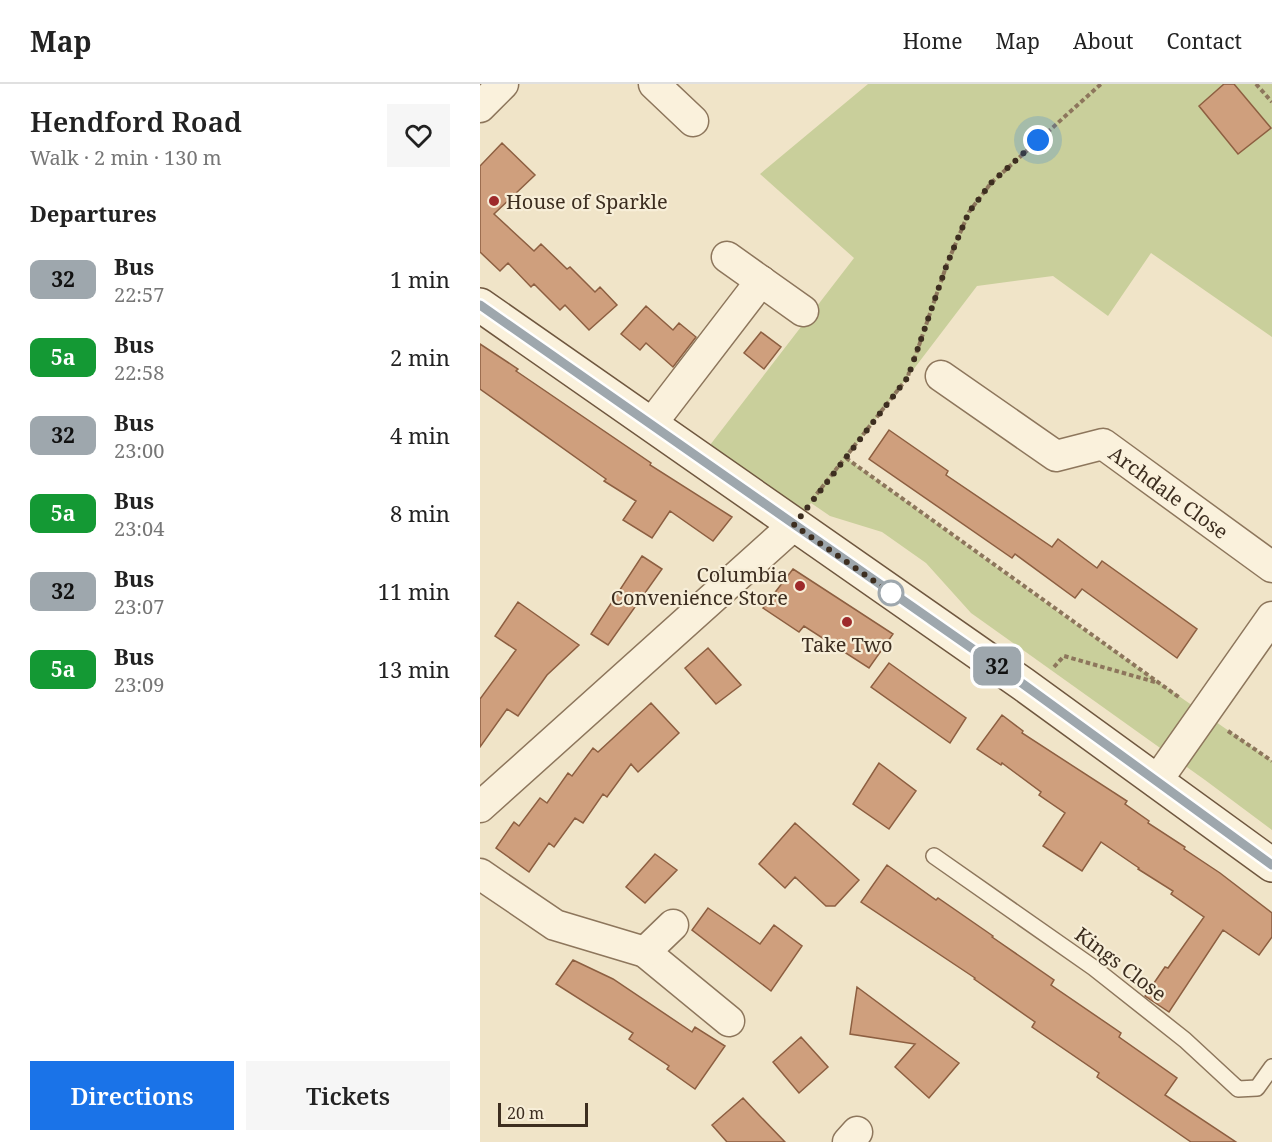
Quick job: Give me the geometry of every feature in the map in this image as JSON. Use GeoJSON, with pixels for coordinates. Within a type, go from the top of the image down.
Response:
{"type":"FeatureCollection","features":[{"type":"Feature","properties":{"kind":"street"},"geometry":{"type":"LineString","coordinates":[[480,107],[503,84]]}},
{"type":"Feature","properties":{"kind":"street"},"geometry":{"type":"LineString","coordinates":[[654,84],[693,121]]}},
{"type":"Feature","properties":{"kind":"street"},"geometry":{"type":"LineString","coordinates":[[727,257],[803,311]]}},
{"type":"Feature","properties":{"kind":"street"},"geometry":{"type":"LineString","coordinates":[[652,423],[761,281]]}},
{"type":"Feature","properties":{"kind":"street"},"geometry":{"type":"LineString","coordinates":[[480,305],[1023,684],[1272,865]]}},
{"type":"Feature","properties":{"kind":"street","name":"Archdale Close"},"geometry":{"type":"LineString","coordinates":[[941,376],[1056,456],[1103,444],[1272,567]]}},
{"type":"Feature","properties":{"kind":"street"},"geometry":{"type":"LineString","coordinates":[[480,807],[794,525]]}},
{"type":"Feature","properties":{"kind":"street"},"geometry":{"type":"LineString","coordinates":[[1156,782],[1272,617]]}},
{"type":"Feature","properties":{"kind":"street"},"geometry":{"type":"LineString","coordinates":[[480,874],[555,925],[645,952],[729,1021]]}},
{"type":"Feature","properties":{"kind":"street"},"geometry":{"type":"LineString","coordinates":[[645,952],[673,925]]}},
{"type":"Feature","properties":{"kind":"lane","name":"Kings Close"},"geometry":{"type":"LineString","coordinates":[[934,856],[1094,968],[1185,1040],[1238,1089],[1257,1088],[1272,1067]]}},
{"type":"Feature","properties":{"kind":"path"},"geometry":{"type":"LineString","coordinates":[[794,525],[908,377],[947,264],[969,212],[991,183],[1101,84]]}},
{"type":"Feature","properties":{"kind":"path"},"geometry":{"type":"LineString","coordinates":[[1256,84],[1272,102]]}},
{"type":"Feature","properties":{"kind":"path"},"geometry":{"type":"LineString","coordinates":[[846,458],[1158,683],[1272,761]]}},
{"type":"Feature","properties":{"kind":"path"},"geometry":{"type":"LineString","coordinates":[[1050,671],[1064,656],[1158,683]]}},
{"type":"Feature","properties":{"kind":"green space"},"geometry":{"type":"Polygon","coordinates":[[[868,84],[1272,84],[1272,337],[1151,253],[1108,316],[1053,276],[977,286],[846,458],[1064,616],[1272,761],[1272,830],[971,613],[926,563],[882,532],[830,516],[811,503],[794,525],[700,458],[854,258],[760,174],[868,84]]]}},
{"type":"Feature","properties":{"kind":"building"},"geometry":{"type":"Polygon","coordinates":[[[1224,84],[1234,84],[1271,128],[1238,154],[1199,106],[1224,84]]]}},
{"type":"Feature","properties":{"kind":"building"},"geometry":{"type":"Polygon","coordinates":[[[502,143],[535,175],[494,214],[534,251],[541,244],[567,269],[570,267],[595,292],[600,287],[617,305],[589,330],[565,305],[560,310],[534,284],[531,287],[508,263],[500,271],[480,252],[480,166],[502,143]]]}},
{"type":"Feature","properties":{"kind":"building"},"geometry":{"type":"Polygon","coordinates":[[[646,306],[673,330],[679,323],[696,337],[673,367],[646,343],[640,350],[621,334],[646,306]]]}},
{"type":"Feature","properties":{"kind":"building"},"geometry":{"type":"Polygon","coordinates":[[[761,332],[781,347],[764,369],[744,353],[761,332]]]}},
{"type":"Feature","properties":{"kind":"building"},"geometry":{"type":"Polygon","coordinates":[[[480,344],[651,463],[650,465],[732,517],[713,541],[670,511],[652,538],[623,520],[636,501],[604,481],[606,479],[480,389],[480,344]]]}},
{"type":"Feature","properties":{"kind":"building"},"geometry":{"type":"Polygon","coordinates":[[[889,430],[948,471],[946,475],[1052,547],[1058,539],[1097,568],[1102,561],[1197,629],[1177,658],[1082,589],[1075,598],[1015,554],[1012,558],[869,459],[889,430]]]}},
{"type":"Feature","properties":{"kind":"building"},"geometry":{"type":"Polygon","coordinates":[[[642,556],[662,569],[608,645],[591,634],[642,556]]]}},
{"type":"Feature","properties":{"kind":"building"},"geometry":{"type":"Polygon","coordinates":[[[793,569],[893,634],[869,668],[804,626],[799,632],[763,608],[793,569]]]}},
{"type":"Feature","properties":{"kind":"building"},"geometry":{"type":"Polygon","coordinates":[[[518,602],[579,645],[547,675],[518,716],[507,709],[480,747],[480,699],[516,650],[495,636],[518,602]]]}},
{"type":"Feature","properties":{"kind":"building"},"geometry":{"type":"Polygon","coordinates":[[[708,648],[741,685],[716,704],[685,668],[708,648]]]}},
{"type":"Feature","properties":{"kind":"building"},"geometry":{"type":"Polygon","coordinates":[[[889,663],[966,718],[950,743],[871,687],[889,663]]]}},
{"type":"Feature","properties":{"kind":"building"},"geometry":{"type":"Polygon","coordinates":[[[651,703],[679,733],[638,772],[631,764],[607,797],[603,794],[583,823],[575,818],[554,847],[549,843],[529,872],[496,848],[514,822],[519,826],[540,798],[547,803],[568,773],[572,776],[593,748],[598,752],[651,703]]]}},
{"type":"Feature","properties":{"kind":"building"},"geometry":{"type":"Polygon","coordinates":[[[1002,715],[1023,731],[1022,733],[1127,801],[1125,804],[1149,821],[1148,823],[1185,847],[1184,849],[1272,913],[1272,937],[1259,955],[1223,930],[1169,1012],[1145,996],[1204,917],[1171,894],[1173,891],[1101,842],[1082,871],[1043,846],[1065,813],[1039,795],[1041,792],[1002,763],[1001,765],[977,749],[1002,715]]]}},
{"type":"Feature","properties":{"kind":"building"},"geometry":{"type":"Polygon","coordinates":[[[879,763],[916,791],[889,829],[853,804],[879,763]]]}},
{"type":"Feature","properties":{"kind":"building"},"geometry":{"type":"Polygon","coordinates":[[[795,823],[859,880],[835,906],[826,906],[795,877],[785,888],[759,864],[795,823]]]}},
{"type":"Feature","properties":{"kind":"building"},"geometry":{"type":"Polygon","coordinates":[[[655,854],[677,870],[645,903],[626,887],[655,854]]]}},
{"type":"Feature","properties":{"kind":"building"},"geometry":{"type":"Polygon","coordinates":[[[887,865],[936,900],[938,898],[993,936],[1054,980],[1051,985],[1121,1033],[1119,1037],[1177,1078],[1165,1095],[1236,1142],[1191,1142],[1097,1077],[1099,1073],[1032,1027],[1035,1022],[975,978],[861,902],[887,865]]]}},
{"type":"Feature","properties":{"kind":"building"},"geometry":{"type":"Polygon","coordinates":[[[708,908],[760,944],[774,925],[802,946],[771,991],[692,930],[708,908]]]}},
{"type":"Feature","properties":{"kind":"building"},"geometry":{"type":"Polygon","coordinates":[[[573,960],[613,979],[692,1032],[695,1027],[725,1046],[695,1089],[667,1069],[669,1066],[629,1039],[633,1033],[556,984],[573,960]]]}},
{"type":"Feature","properties":{"kind":"building"},"geometry":{"type":"Polygon","coordinates":[[[857,987],[959,1063],[929,1098],[895,1067],[915,1044],[850,1034],[857,987]]]}},
{"type":"Feature","properties":{"kind":"building"},"geometry":{"type":"Polygon","coordinates":[[[801,1037],[828,1067],[799,1093],[773,1062],[801,1037]]]}},
{"type":"Feature","properties":{"kind":"building"},"geometry":{"type":"Polygon","coordinates":[[[743,1098],[785,1142],[727,1142],[712,1125],[743,1098]]]}},
{"type":"Feature","properties":{"kind":"bus line","name":"32"},"geometry":{"type":"LineString","coordinates":[[480,305],[1023,684],[1272,865]]}},
{"type":"Feature","properties":{"kind":"place","name":"House of Sparkle"},"geometry":{"type":"Point","coordinates":[494,201]}},
{"type":"Feature","properties":{"kind":"place","name":"Columbia Convenience Store"},"geometry":{"type":"Point","coordinates":[800,586]}},
{"type":"Feature","properties":{"kind":"place","name":"Take Two"},"geometry":{"type":"Point","coordinates":[847,622]}},
{"type":"Feature","properties":{"kind":"route"},"geometry":{"type":"LineString","coordinates":[[891,593],[794,525],[908,377],[947,264],[969,212],[991,183],[1038,140]]}}]}
